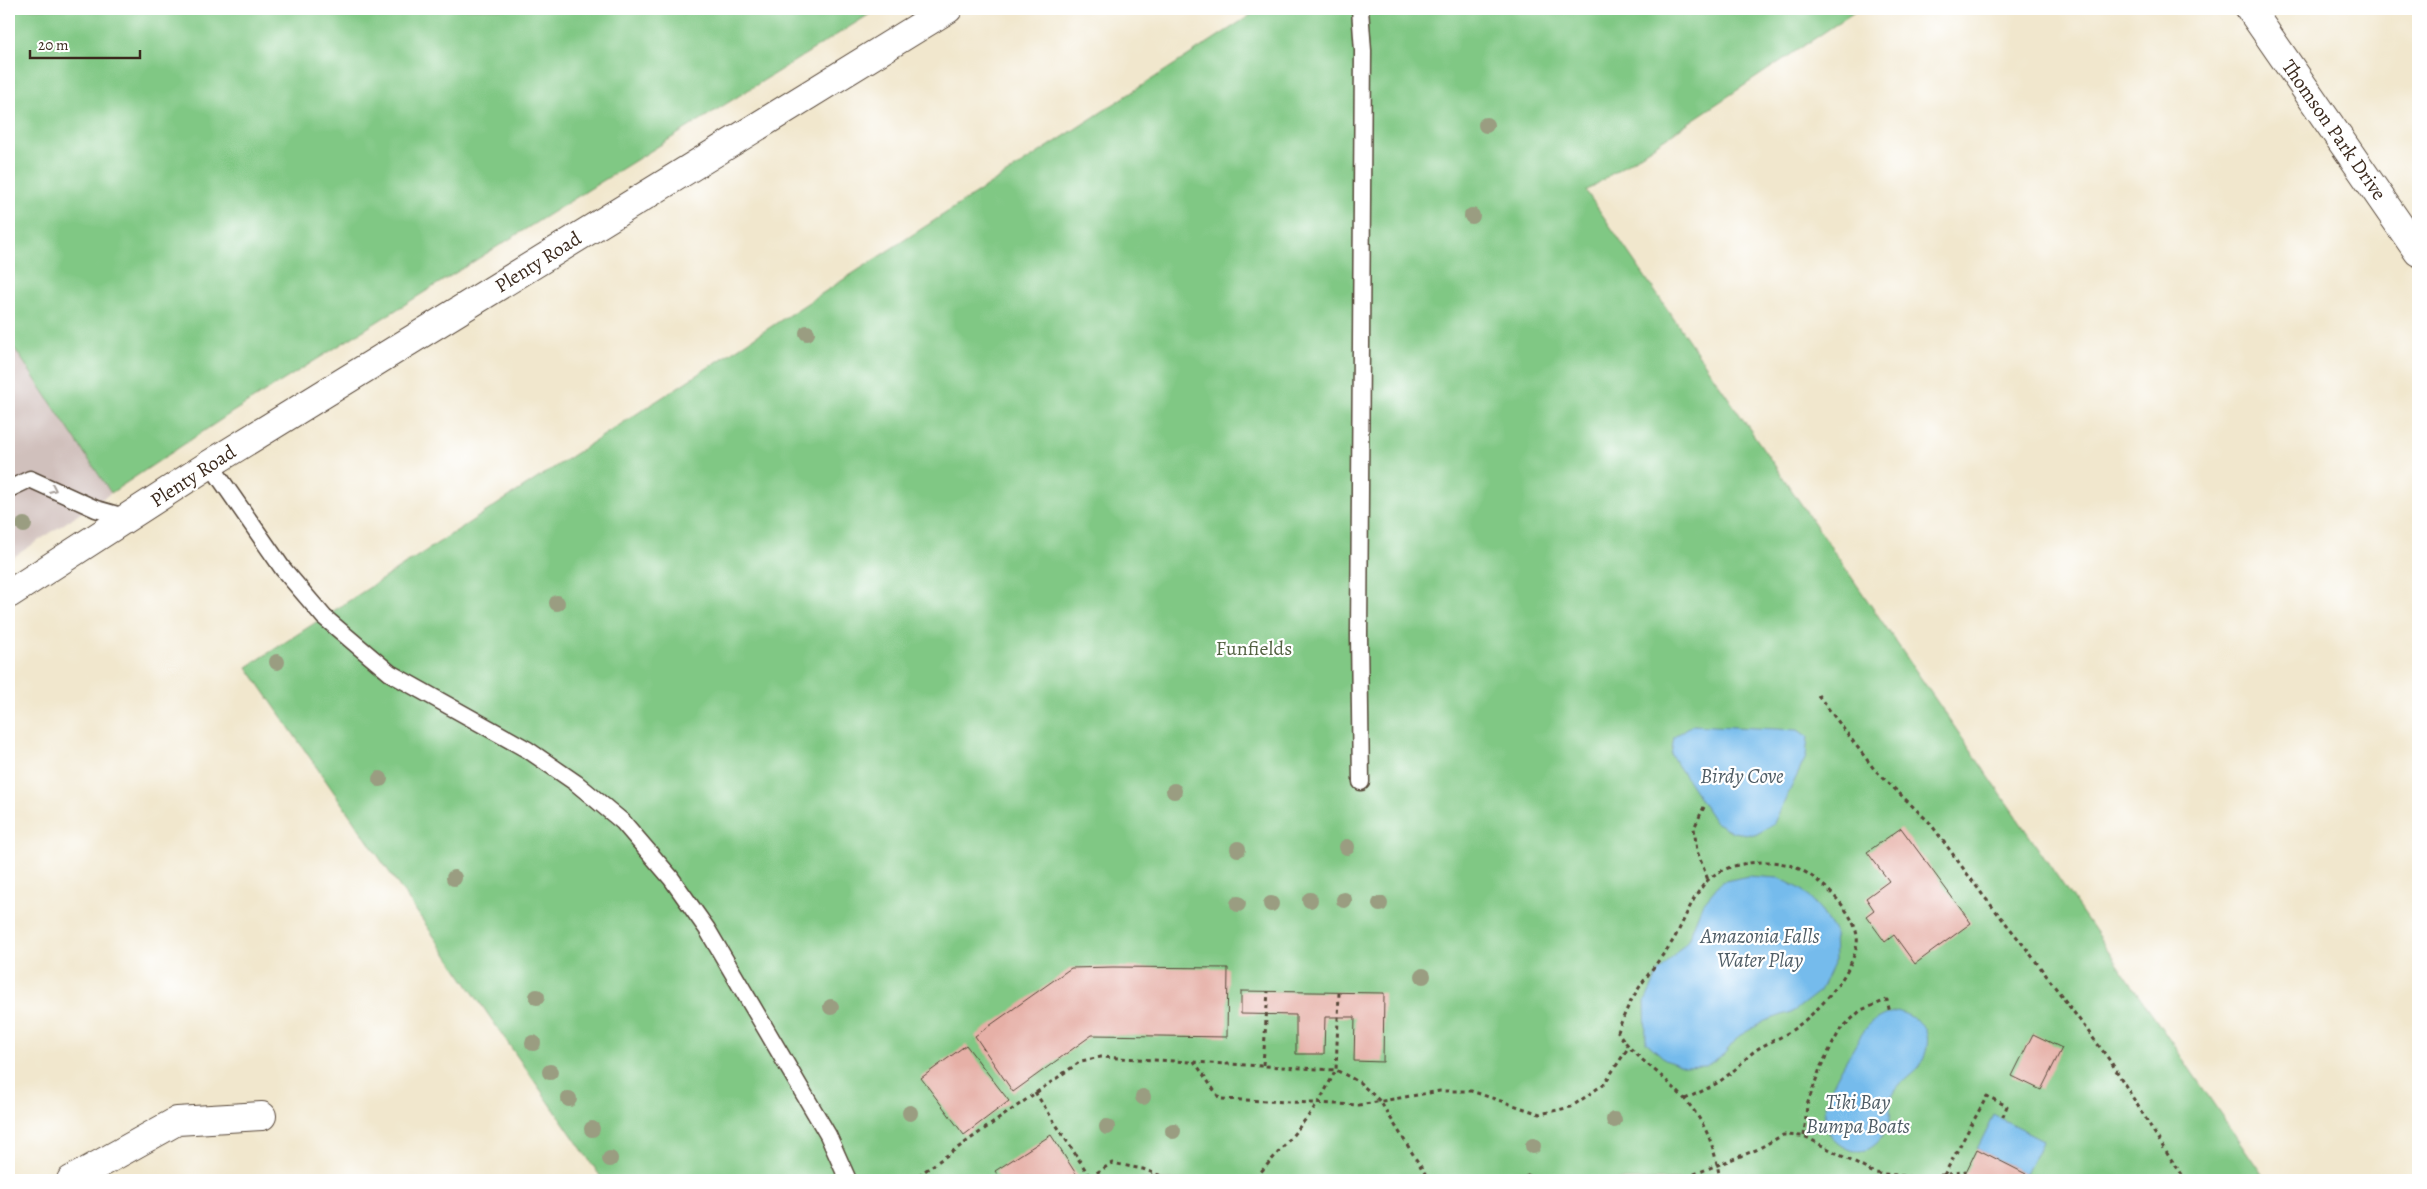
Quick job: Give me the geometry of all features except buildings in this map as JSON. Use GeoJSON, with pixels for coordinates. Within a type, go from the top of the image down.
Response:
{"type":"FeatureCollection","features":[{"type":"Feature","properties":{"kind":"main road","name":"Plenty Road"},"geometry":{"type":"LineString","coordinates":[[9,594],[210,464],[948,9]]}},
{"type":"Feature","properties":{"kind":"main road","name":"Thomson Park Drive"},"geometry":{"type":"LineString","coordinates":[[2250,9],[2418,252]]}},
{"type":"Feature","properties":{"kind":"main road"},"geometry":{"type":"LineString","coordinates":[[71,1180],[177,1121],[262,1116]]}},
{"type":"Feature","properties":{"kind":"lane"},"geometry":{"type":"LineString","coordinates":[[1360,9],[1363,51],[1359,636],[1361,782]]}},
{"type":"Feature","properties":{"kind":"lane"},"geometry":{"type":"LineString","coordinates":[[210,464],[283,569],[324,617],[390,673],[528,750],[576,783],[623,822],[671,878],[707,929],[828,1135],[848,1180]]}},
{"type":"Feature","properties":{"kind":"lane","name":"Plenty Road"},"geometry":{"type":"LineString","coordinates":[[9,489],[30,479],[96,509],[128,518]]}},
{"type":"Feature","properties":{"kind":"path"},"geometry":{"type":"LineString","coordinates":[[1818,695],[1874,769],[1930,823],[1982,894],[2025,947],[2111,1062],[2168,1155],[2186,1180]]}},
{"type":"Feature","properties":{"kind":"path"},"geometry":{"type":"LineString","coordinates":[[1704,807],[1694,828],[1698,851],[1708,880]]}},
{"type":"Feature","properties":{"kind":"path"},"geometry":{"type":"LineString","coordinates":[[1685,1100],[1713,1086],[1755,1051],[1787,1034],[1824,1003],[1847,970],[1857,943],[1854,920],[1826,888],[1797,867],[1762,861],[1730,866],[1708,880],[1690,907],[1671,944],[1643,979],[1626,1008],[1618,1032],[1628,1048],[1685,1100],[1703,1122],[1716,1154],[1720,1180]]}},
{"type":"Feature","properties":{"kind":"path"},"geometry":{"type":"LineString","coordinates":[[1263,1065],[1268,991]]}},
{"type":"Feature","properties":{"kind":"path"},"geometry":{"type":"LineString","coordinates":[[1248,1180],[1258,1174],[1284,1146],[1318,1104],[1336,1070],[1339,993]]}},
{"type":"Feature","properties":{"kind":"path"},"geometry":{"type":"LineString","coordinates":[[1804,1136],[1807,1104],[1821,1066],[1840,1030],[1861,1010],[1887,1000],[1890,1013]]}},
{"type":"Feature","properties":{"kind":"path"},"geometry":{"type":"LineString","coordinates":[[1194,1061],[1220,1099],[1358,1106],[1440,1091],[1471,1091],[1540,1114],[1571,1107],[1604,1084],[1628,1048]]}},
{"type":"Feature","properties":{"kind":"path"},"geometry":{"type":"LineString","coordinates":[[912,1180],[1081,1061],[1101,1057],[1336,1070],[1359,1082],[1380,1101],[1428,1180]]}},
{"type":"Feature","properties":{"kind":"path"},"geometry":{"type":"LineString","coordinates":[[1035,1092],[1091,1179],[1112,1163],[1143,1169],[1172,1180]]}},
{"type":"Feature","properties":{"kind":"path"},"geometry":{"type":"LineString","coordinates":[[1944,1175],[1986,1096],[2008,1106],[2002,1119]]}},
{"type":"Feature","properties":{"kind":"path"},"geometry":{"type":"LineString","coordinates":[[1679,1180],[1756,1150],[1783,1135],[1804,1136],[1874,1173],[1916,1177],[1966,1171]]}},
{"type":"Feature","properties":{"kind":"shaded area"},"geometry":{"type":"Polygon","coordinates":[[[9,340],[111,493],[9,560],[9,340]]]}},
{"type":"Feature","properties":{"kind":"green space"},"geometry":{"type":"Polygon","coordinates":[[[9,9],[878,9],[231,413],[111,493],[9,340],[9,9]]]}},
{"type":"Feature","properties":{"kind":"green space","name":"Funfields"},"geometry":{"type":"Polygon","coordinates":[[[1260,9],[1855,9],[1856,11],[1586,191],[2266,1180],[603,1180],[247,667],[1260,9]]]}},
{"type":"Feature","properties":{"kind":"water","name":"Birdy Cove"},"geometry":{"type":"Polygon","coordinates":[[[1692,725],[1798,730],[1808,737],[1806,757],[1773,825],[1755,835],[1733,832],[1715,822],[1671,755],[1674,737],[1692,725]]]}},
{"type":"Feature","properties":{"kind":"water","name":"Amazonia Falls Water Play"},"geometry":{"type":"Polygon","coordinates":[[[1748,876],[1779,878],[1801,889],[1820,909],[1834,931],[1835,960],[1820,991],[1794,1011],[1765,1021],[1739,1036],[1724,1054],[1706,1066],[1685,1067],[1665,1059],[1646,1042],[1645,1002],[1658,973],[1688,940],[1702,905],[1721,882],[1748,876]]]}},
{"type":"Feature","properties":{"kind":"water","name":"Tiki Bay Bumpa Boats"},"geometry":{"type":"Polygon","coordinates":[[[1897,1011],[1915,1019],[1924,1027],[1928,1039],[1922,1063],[1895,1090],[1891,1102],[1889,1124],[1875,1145],[1862,1151],[1847,1149],[1839,1144],[1830,1134],[1826,1123],[1825,1110],[1828,1097],[1840,1071],[1865,1029],[1879,1018],[1897,1011]]]}},
{"type":"Feature","properties":{"kind":"water"},"geometry":{"type":"Polygon","coordinates":[[[1994,1115],[2043,1140],[2026,1174],[1977,1149],[1994,1115]]]}}]}
